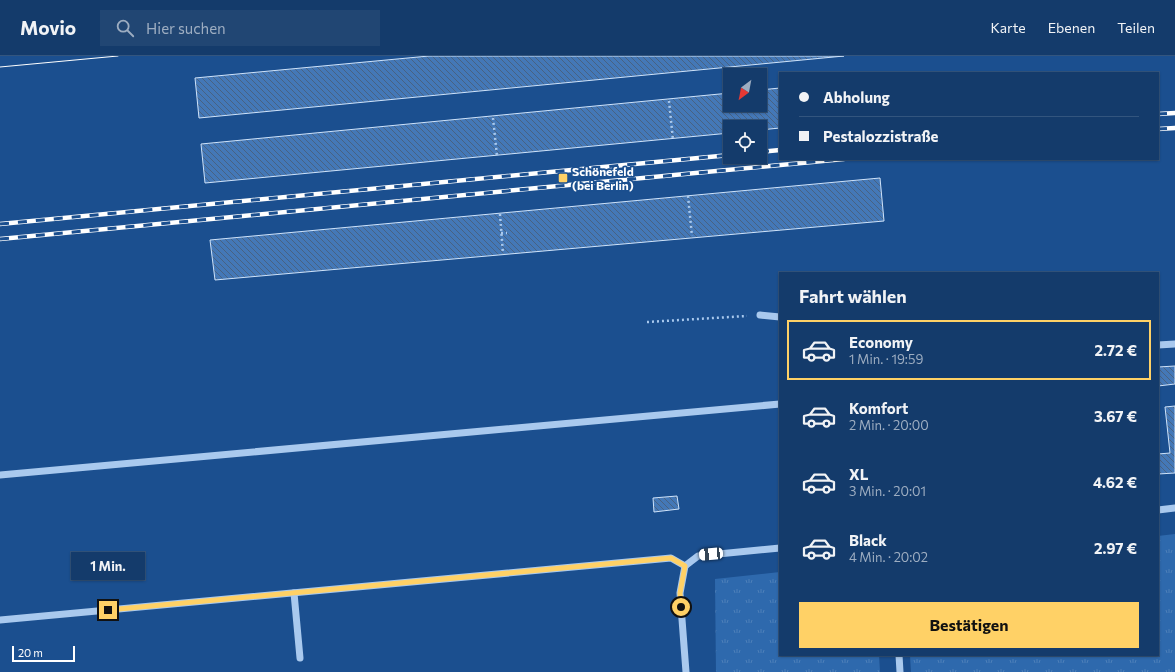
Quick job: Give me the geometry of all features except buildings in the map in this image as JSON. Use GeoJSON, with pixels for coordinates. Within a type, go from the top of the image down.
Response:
{"type":"FeatureCollection","features":[{"type":"Feature","properties":{"kind":"street"},"geometry":{"type":"LineString","coordinates":[[760,315],[779,317]]}},
{"type":"Feature","properties":{"kind":"street"},"geometry":{"type":"LineString","coordinates":[[1159,345],[1175,344]]}},
{"type":"Feature","properties":{"kind":"street"},"geometry":{"type":"LineString","coordinates":[[0,475],[779,404]]}},
{"type":"Feature","properties":{"kind":"street"},"geometry":{"type":"LineString","coordinates":[[1159,510],[1175,508]]}},
{"type":"Feature","properties":{"kind":"street"},"geometry":{"type":"LineString","coordinates":[[686,672],[680,593],[685,566],[698,556],[779,548]]}},
{"type":"Feature","properties":{"kind":"street"},"geometry":{"type":"LineString","coordinates":[[0,620],[671,558],[685,566]]}},
{"type":"Feature","properties":{"kind":"street"},"geometry":{"type":"LineString","coordinates":[[294,593],[300,658]]}},
{"type":"Feature","properties":{"kind":"street"},"geometry":{"type":"LineString","coordinates":[[899,656],[900,672]]}},
{"type":"Feature","properties":{"kind":"path"},"geometry":{"type":"LineString","coordinates":[[669,101],[673,140]]}},
{"type":"Feature","properties":{"kind":"path"},"geometry":{"type":"LineString","coordinates":[[493,118],[497,136],[497,156]]}},
{"type":"Feature","properties":{"kind":"path"},"geometry":{"type":"LineString","coordinates":[[688,196],[692,236]]}},
{"type":"Feature","properties":{"kind":"path"},"geometry":{"type":"LineString","coordinates":[[500,214],[503,254]]}},
{"type":"Feature","properties":{"kind":"path"},"geometry":{"type":"LineString","coordinates":[[501,233],[507,233]]}},
{"type":"Feature","properties":{"kind":"path"},"geometry":{"type":"LineString","coordinates":[[647,322],[760,315]]}},
{"type":"Feature","properties":{"kind":"green space"},"geometry":{"type":"Polygon","coordinates":[[[1175,534],[1175,672],[911,672],[910,656],[1159,656],[1159,536],[1175,534]]]}},
{"type":"Feature","properties":{"kind":"green space"},"geometry":{"type":"Polygon","coordinates":[[[779,572],[779,656],[879,656],[880,672],[716,672],[715,579],[779,572]]]}},
{"type":"Feature","properties":{"kind":"tram line"},"geometry":{"type":"LineString","coordinates":[[0,67],[118,56]]}},
{"type":"Feature","properties":{"kind":"railway"},"geometry":{"type":"LineString","coordinates":[[1159,114],[1175,113]]}},
{"type":"Feature","properties":{"kind":"railway"},"geometry":{"type":"LineString","coordinates":[[1159,129],[1175,128]]}},
{"type":"Feature","properties":{"kind":"railway"},"geometry":{"type":"LineString","coordinates":[[767,151],[779,150]]}},
{"type":"Feature","properties":{"kind":"railway"},"geometry":{"type":"LineString","coordinates":[[0,224],[723,156]]}},
{"type":"Feature","properties":{"kind":"railway"},"geometry":{"type":"LineString","coordinates":[[0,239],[833,160]]}},
{"type":"Feature","properties":{"kind":"place","name":"Schönefeld (bei Berlin)"},"geometry":{"type":"Point","coordinates":[563,178]}},
{"type":"Feature","properties":{"kind":"route"},"geometry":{"type":"LineString","coordinates":[[108,610],[671,558],[685,566],[680,593],[681,607]]}}]}
